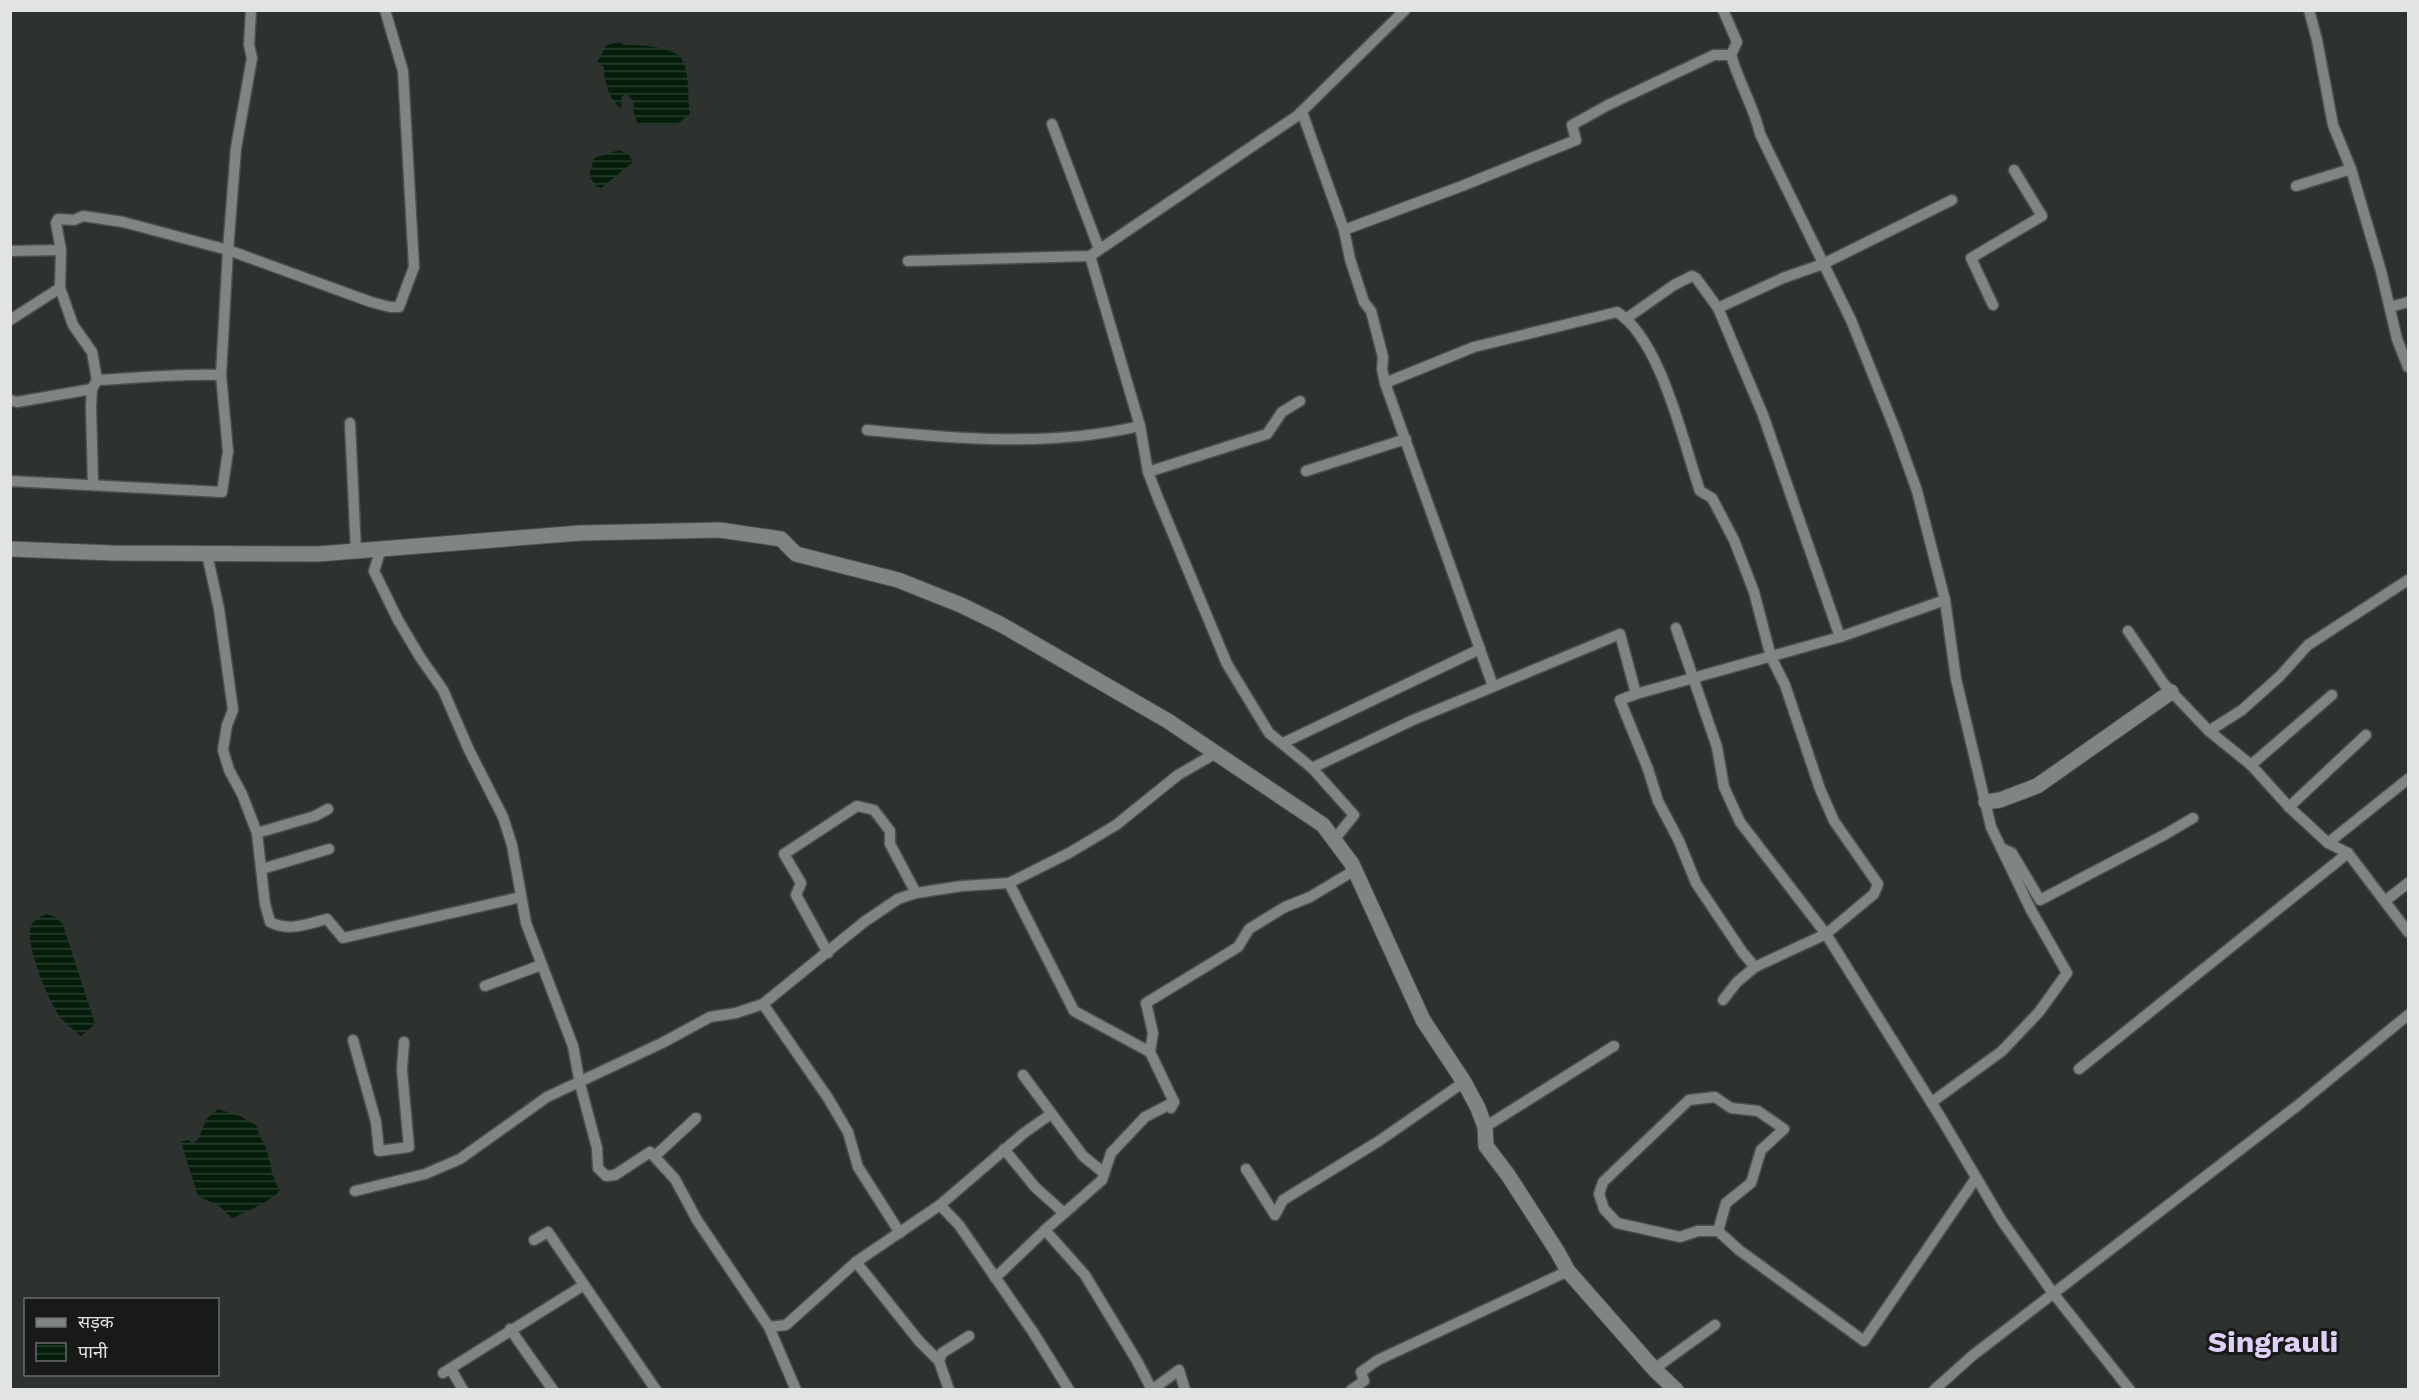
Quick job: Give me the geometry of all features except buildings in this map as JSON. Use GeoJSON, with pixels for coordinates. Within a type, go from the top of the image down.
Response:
{"type":"FeatureCollection","features":[{"type":"Feature","properties":{"kind":"street"},"geometry":{"type":"LineString","coordinates":[[10,481],[222,492],[228,451],[221,375],[228,250],[236,148],[252,58],[249,45],[251,10]]}},
{"type":"Feature","properties":{"kind":"street"},"geometry":{"type":"LineString","coordinates":[[93,485],[92,352],[73,326],[60,288],[61,250],[56,223],[58,219],[74,220],[83,216],[123,222],[228,250],[371,302],[399,307],[414,267],[403,71],[385,10]]}},
{"type":"Feature","properties":{"kind":"street"},"geometry":{"type":"LineString","coordinates":[[909,261],[1094,253],[1302,112],[1405,10]]}},
{"type":"Feature","properties":{"kind":"street"},"geometry":{"type":"LineString","coordinates":[[1723,10],[1737,42],[1731,55],[1738,80],[1756,115],[1760,134],[1851,320],[1873,372],[1917,491],[1945,600],[1956,679],[1991,827],[2031,910],[2067,974],[2039,1012],[2002,1050],[1932,1102]]}},
{"type":"Feature","properties":{"kind":"street"},"geometry":{"type":"LineString","coordinates":[[2308,10],[2317,40],[2334,125],[2351,169],[2397,339],[2409,367]]}},
{"type":"Feature","properties":{"kind":"street"},"geometry":{"type":"LineString","coordinates":[[1344,230],[1576,140],[1572,125],[1604,107],[1714,55],[1731,55]]}},
{"type":"Feature","properties":{"kind":"street"},"geometry":{"type":"LineString","coordinates":[[1302,112],[1344,230],[1353,270],[1364,302],[1371,311],[1383,357],[1382,369],[1385,383],[1492,686]]}},
{"type":"Feature","properties":{"kind":"street"},"geometry":{"type":"LineString","coordinates":[[1052,124],[1094,253],[1140,426],[1148,472],[1227,664],[1269,733],[1312,768],[1354,815],[1334,840]]}},
{"type":"Feature","properties":{"kind":"street"},"geometry":{"type":"LineString","coordinates":[[2295,186],[2351,169]]}},
{"type":"Feature","properties":{"kind":"street"},"geometry":{"type":"LineString","coordinates":[[1993,305],[1971,258],[2042,216],[2014,170]]}},
{"type":"Feature","properties":{"kind":"street"},"geometry":{"type":"LineString","coordinates":[[1718,308],[1783,278],[1823,264],[1952,200]]}},
{"type":"Feature","properties":{"kind":"street"},"geometry":{"type":"LineString","coordinates":[[10,251],[61,250]]}},
{"type":"Feature","properties":{"kind":"street"},"geometry":{"type":"LineString","coordinates":[[1626,318],[1674,285],[1692,276],[1696,278],[1718,308],[1763,415],[1840,637]]}},
{"type":"Feature","properties":{"kind":"street"},"geometry":{"type":"LineString","coordinates":[[10,320],[60,288]]}},
{"type":"Feature","properties":{"kind":"street"},"geometry":{"type":"LineString","coordinates":[[2390,307],[2409,302]]}},
{"type":"Feature","properties":{"kind":"street"},"geometry":{"type":"LineString","coordinates":[[1385,383],[1474,347],[1617,312],[1626,318],[1646,343],[1674,406],[1700,491],[1712,498],[1734,540],[1754,592],[1771,657],[1785,685],[1805,749],[1834,821],[1878,884],[1874,894],[1826,934],[1755,967],[1737,982],[1723,1000]]}},
{"type":"Feature","properties":{"kind":"street"},"geometry":{"type":"LineString","coordinates":[[10,400],[17,402],[94,384],[191,373],[221,375]]}},
{"type":"Feature","properties":{"kind":"street"},"geometry":{"type":"LineString","coordinates":[[1148,472],[1267,434],[1282,412],[1300,401]]}},
{"type":"Feature","properties":{"kind":"street"},"geometry":{"type":"LineString","coordinates":[[350,423],[356,551]]}},
{"type":"Feature","properties":{"kind":"street"},"geometry":{"type":"LineString","coordinates":[[867,430],[946,438],[1043,439],[1114,432],[1140,426]]}},
{"type":"Feature","properties":{"kind":"street"},"geometry":{"type":"LineString","coordinates":[[1306,471],[1406,439]]}},
{"type":"Feature","properties":{"kind":"street"},"geometry":{"type":"LineString","coordinates":[[10,549],[113,553],[318,554],[580,533],[720,531],[781,539],[796,554],[898,580],[992,620],[1168,721],[1323,825],[1355,870],[1423,1020],[1464,1082],[1485,1127],[1486,1146],[1508,1175],[1568,1271],[1654,1369],[1676,1389]]}},
{"type":"Feature","properties":{"kind":"street"},"geometry":{"type":"LineString","coordinates":[[381,549],[374,572],[398,620],[443,690],[469,750],[503,816],[512,845],[526,923],[573,1046],[580,1084],[597,1148],[598,1168],[606,1176],[615,1175],[651,1152],[655,1156],[675,1179],[697,1220],[769,1327],[796,1389]]}},
{"type":"Feature","properties":{"kind":"street"},"geometry":{"type":"LineString","coordinates":[[207,554],[219,609],[233,710],[227,725],[223,750],[229,770],[257,833],[265,904],[270,922],[279,927],[293,928],[327,920],[333,930],[343,938],[521,897]]}},
{"type":"Feature","properties":{"kind":"street"},"geometry":{"type":"LineString","coordinates":[[2209,731],[2242,710],[2280,676],[2308,645],[2409,580]]}},
{"type":"Feature","properties":{"kind":"street"},"geometry":{"type":"LineString","coordinates":[[1755,967],[1696,883],[1679,841],[1658,801],[1648,769],[1620,700],[1840,637],[1945,600]]}},
{"type":"Feature","properties":{"kind":"street"},"geometry":{"type":"LineString","coordinates":[[1676,628],[1717,747],[1724,788],[1740,822],[1826,934],[1932,1102],[2002,1221],[2053,1293],[2130,1389]]}},
{"type":"Feature","properties":{"kind":"street"},"geometry":{"type":"LineString","coordinates":[[2128,631],[2171,692],[2209,731],[2251,765],[2289,807],[2328,843],[2348,854],[2409,932]]}},
{"type":"Feature","properties":{"kind":"street"},"geometry":{"type":"LineString","coordinates":[[1312,768],[1413,720],[1620,634],[1636,694]]}},
{"type":"Feature","properties":{"kind":"street"},"geometry":{"type":"LineString","coordinates":[[1283,743],[1480,649]]}},
{"type":"Feature","properties":{"kind":"street"},"geometry":{"type":"LineString","coordinates":[[1986,802],[2000,800],[2037,786],[2171,692]]}},
{"type":"Feature","properties":{"kind":"street"},"geometry":{"type":"LineString","coordinates":[[2251,765],[2332,695]]}},
{"type":"Feature","properties":{"kind":"street"},"geometry":{"type":"LineString","coordinates":[[2289,807],[2366,735]]}},
{"type":"Feature","properties":{"kind":"street"},"geometry":{"type":"LineString","coordinates":[[355,1191],[425,1174],[460,1159],[548,1097],[580,1084],[710,1017],[736,1013],[763,1004],[864,922],[898,899],[916,892],[1009,883],[1070,853],[1116,825],[1178,775],[1216,753]]}},
{"type":"Feature","properties":{"kind":"street"},"geometry":{"type":"LineString","coordinates":[[2328,843],[2409,779]]}},
{"type":"Feature","properties":{"kind":"street"},"geometry":{"type":"LineString","coordinates":[[828,953],[796,895],[801,883],[784,854],[857,806],[874,810],[890,831],[890,844],[916,892]]}},
{"type":"Feature","properties":{"kind":"street"},"geometry":{"type":"LineString","coordinates":[[257,833],[315,816],[328,809]]}},
{"type":"Feature","properties":{"kind":"street"},"geometry":{"type":"LineString","coordinates":[[2001,848],[2012,853],[2040,900],[2193,818]]}},
{"type":"Feature","properties":{"kind":"street"},"geometry":{"type":"LineString","coordinates":[[262,869],[329,849]]}},
{"type":"Feature","properties":{"kind":"street"},"geometry":{"type":"LineString","coordinates":[[2079,1069],[2348,854]]}},
{"type":"Feature","properties":{"kind":"street"},"geometry":{"type":"LineString","coordinates":[[995,1278],[1102,1180],[1111,1153],[1145,1117],[1172,1106],[1150,1052],[1153,1033],[1146,1003],[1238,947],[1249,929],[1355,870]]}},
{"type":"Feature","properties":{"kind":"street"},"geometry":{"type":"LineString","coordinates":[[1009,883],[1074,1011],[1150,1052]]}},
{"type":"Feature","properties":{"kind":"street"},"geometry":{"type":"LineString","coordinates":[[2385,901],[2409,884]]}},
{"type":"Feature","properties":{"kind":"street"},"geometry":{"type":"LineString","coordinates":[[485,986],[541,965]]}},
{"type":"Feature","properties":{"kind":"street"},"geometry":{"type":"LineString","coordinates":[[763,1004],[828,1098],[848,1132],[858,1167],[900,1233]]}},
{"type":"Feature","properties":{"kind":"street"},"geometry":{"type":"LineString","coordinates":[[1934,1389],[1972,1356],[2297,1106],[2409,1015]]}},
{"type":"Feature","properties":{"kind":"street"},"geometry":{"type":"LineString","coordinates":[[353,1040],[376,1122],[379,1151],[409,1147],[402,1070],[404,1042]]}},
{"type":"Feature","properties":{"kind":"street"},"geometry":{"type":"LineString","coordinates":[[1485,1127],[1614,1046]]}},
{"type":"Feature","properties":{"kind":"street"},"geometry":{"type":"LineString","coordinates":[[1023,1075],[1083,1156],[1104,1173]]}},
{"type":"Feature","properties":{"kind":"street"},"geometry":{"type":"LineString","coordinates":[[1246,1169],[1275,1215],[1283,1200],[1379,1141],[1464,1082]]}},
{"type":"Feature","properties":{"kind":"street"},"geometry":{"type":"LineString","coordinates":[[1718,1231],[1726,1203],[1751,1183],[1761,1150],[1784,1129],[1758,1111],[1731,1107],[1715,1097],[1689,1100],[1603,1182],[1599,1194],[1604,1209],[1617,1223],[1680,1237],[1698,1231],[1718,1231],[1739,1251],[1864,1341],[1976,1178]]}},
{"type":"Feature","properties":{"kind":"street"},"geometry":{"type":"LineString","coordinates":[[769,1327],[786,1325],[856,1262],[940,1205],[1004,1149],[1051,1114]]}},
{"type":"Feature","properties":{"kind":"street"},"geometry":{"type":"LineString","coordinates":[[655,1156],[696,1118]]}},
{"type":"Feature","properties":{"kind":"street"},"geometry":{"type":"LineString","coordinates":[[1004,1149],[1035,1186],[1064,1213]]}},
{"type":"Feature","properties":{"kind":"street"},"geometry":{"type":"LineString","coordinates":[[940,1205],[959,1225],[1069,1389]]}},
{"type":"Feature","properties":{"kind":"street"},"geometry":{"type":"LineString","coordinates":[[1045,1230],[1084,1275],[1152,1389],[1179,1370],[1185,1389]]}},
{"type":"Feature","properties":{"kind":"street"},"geometry":{"type":"LineString","coordinates":[[534,1240],[548,1232],[657,1389]]}},
{"type":"Feature","properties":{"kind":"street"},"geometry":{"type":"LineString","coordinates":[[856,1262],[919,1341],[939,1361],[949,1389]]}},
{"type":"Feature","properties":{"kind":"street"},"geometry":{"type":"LineString","coordinates":[[1351,1389],[1364,1381],[1361,1372],[1378,1360],[1568,1271]]}},
{"type":"Feature","properties":{"kind":"street"},"geometry":{"type":"LineString","coordinates":[[463,1389],[447,1371],[510,1329],[584,1285]]}},
{"type":"Feature","properties":{"kind":"street"},"geometry":{"type":"LineString","coordinates":[[1654,1369],[1714,1325]]}},
{"type":"Feature","properties":{"kind":"street"},"geometry":{"type":"LineString","coordinates":[[510,1329],[553,1389]]}},
{"type":"Feature","properties":{"kind":"street"},"geometry":{"type":"LineString","coordinates":[[939,1361],[942,1353],[969,1336]]}},
{"type":"Feature","properties":{"kind":"water"},"geometry":{"type":"Polygon","coordinates":[[[620,42],[624,45],[661,48],[680,56],[687,77],[690,114],[676,125],[638,125],[633,110],[634,102],[627,94],[622,96],[621,108],[617,105],[608,90],[604,67],[597,62],[607,45],[620,42]]]}},
{"type":"Feature","properties":{"kind":"water"},"geometry":{"type":"Polygon","coordinates":[[[619,150],[628,154],[633,162],[601,188],[596,186],[589,176],[594,158],[619,150]]]}},
{"type":"Feature","properties":{"kind":"water"},"geometry":{"type":"Polygon","coordinates":[[[47,914],[56,917],[63,925],[95,1024],[81,1036],[62,1020],[55,1010],[31,948],[32,924],[47,914]]]}},
{"type":"Feature","properties":{"kind":"water"},"geometry":{"type":"Polygon","coordinates":[[[218,1109],[242,1117],[257,1126],[280,1190],[266,1202],[232,1218],[219,1206],[198,1196],[181,1142],[188,1140],[193,1144],[198,1139],[207,1118],[218,1109]]]}},
{"type":"Feature","properties":{"kind":"district","name":"Singrauli"},"geometry":{"type":"Point","coordinates":[2273,1342]}}]}
